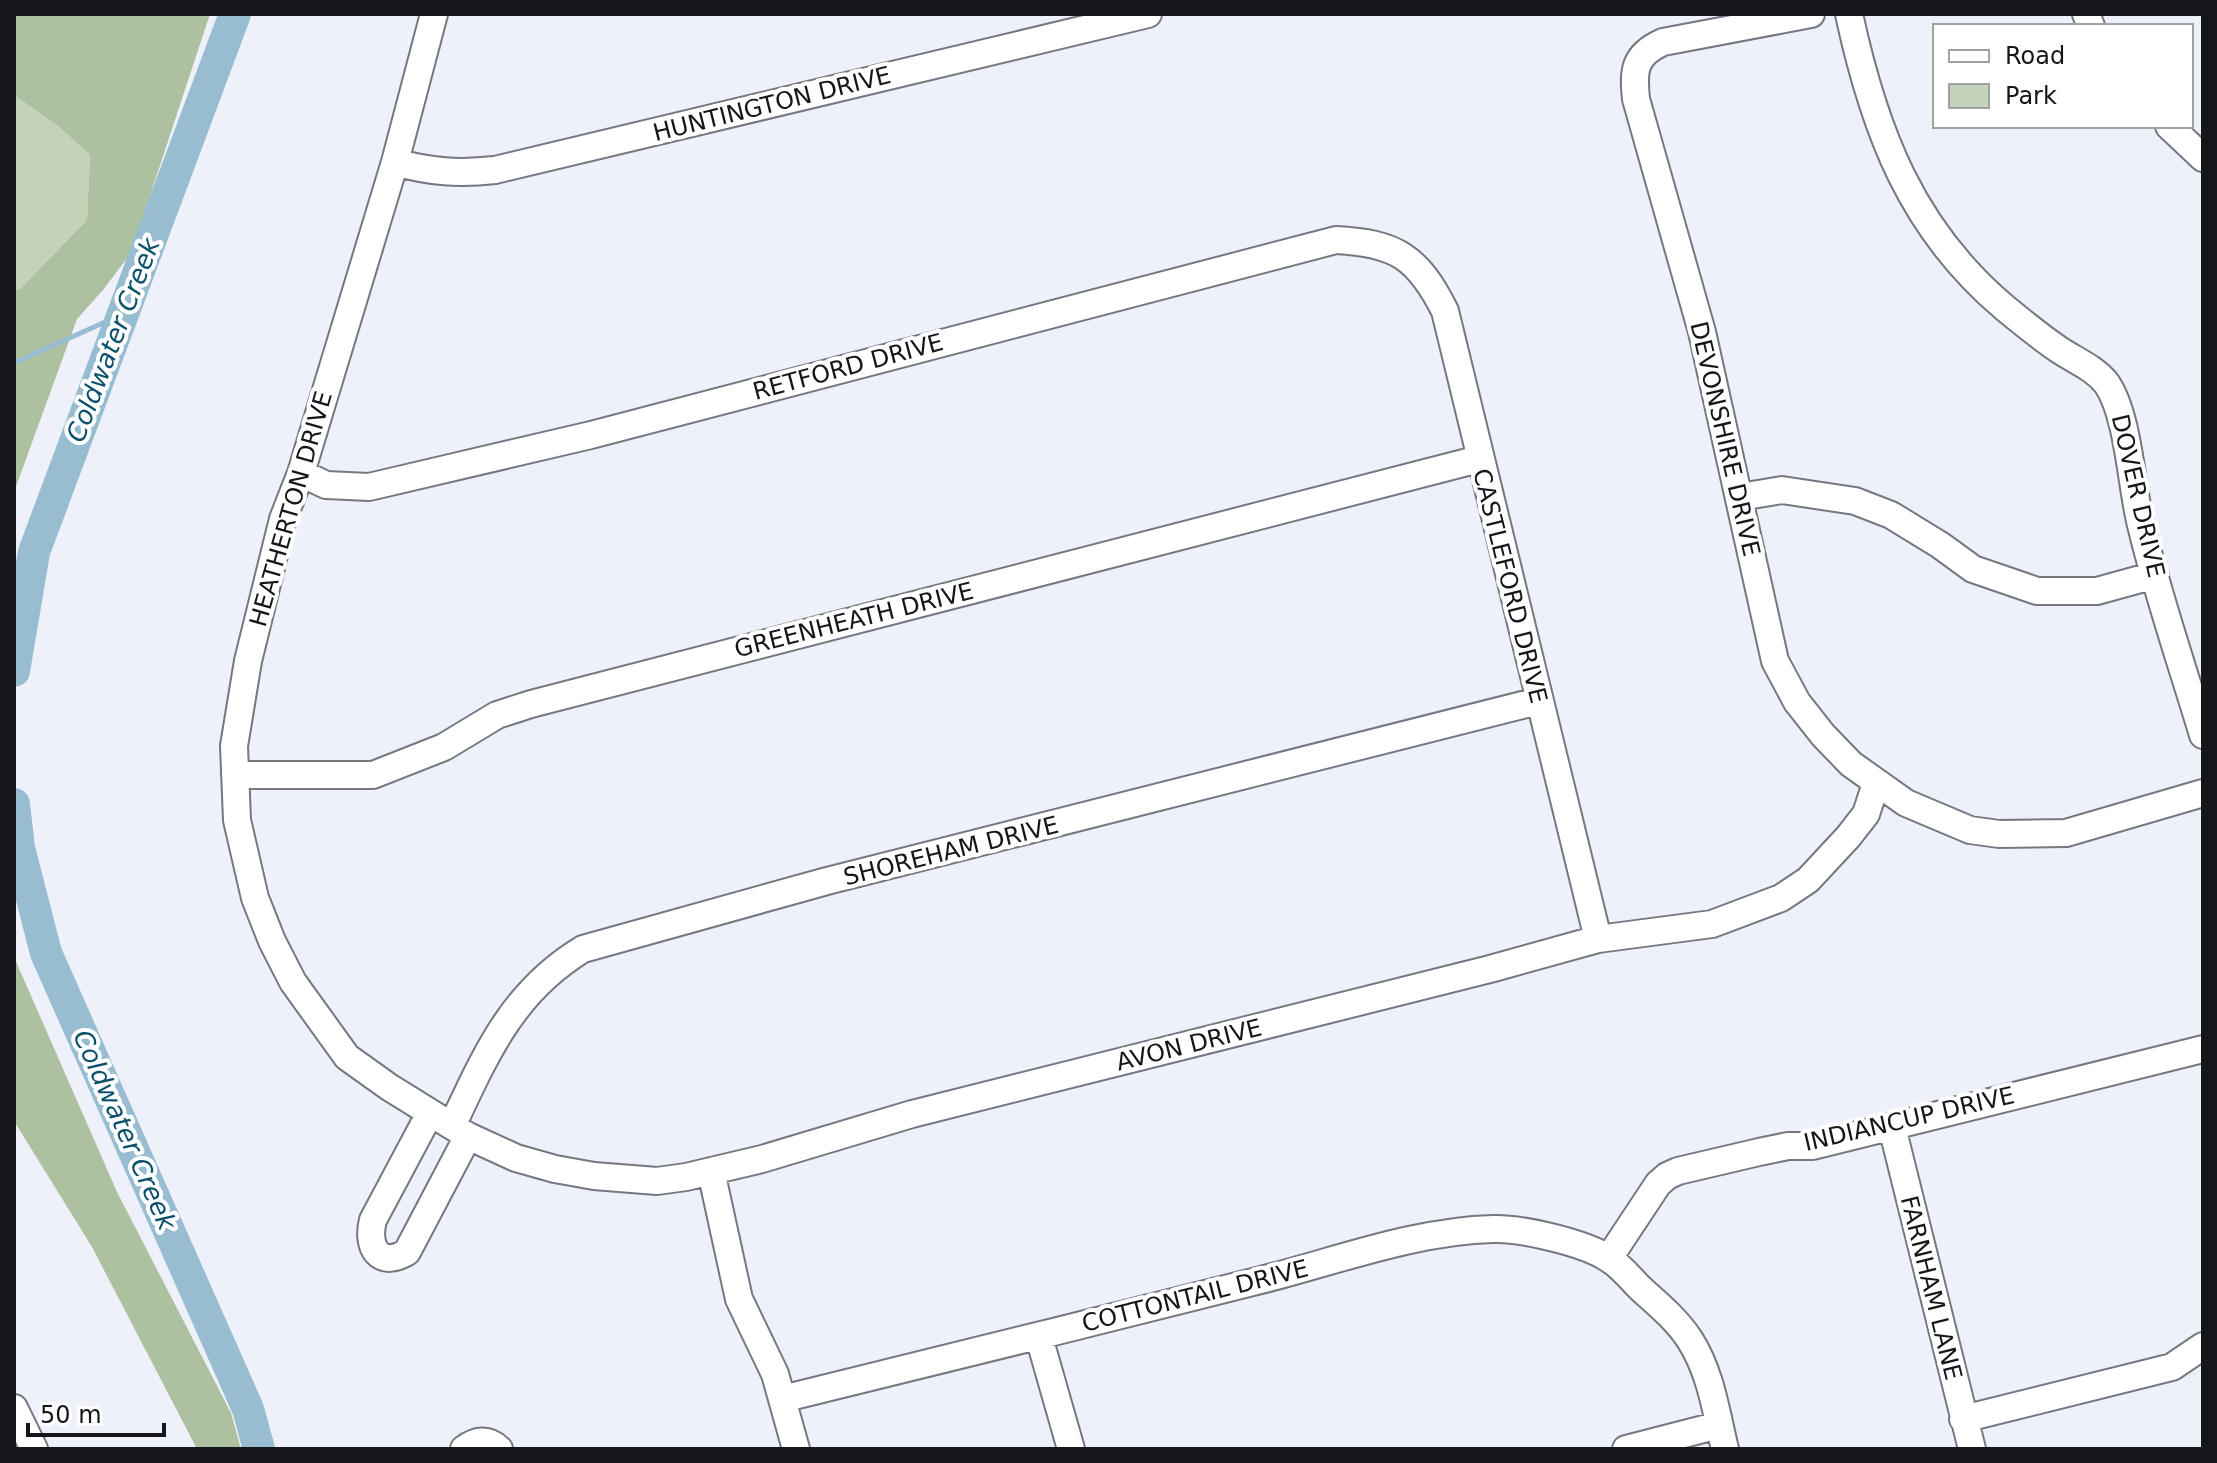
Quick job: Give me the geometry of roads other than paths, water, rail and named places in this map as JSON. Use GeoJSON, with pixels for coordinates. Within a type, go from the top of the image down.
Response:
{"type":"FeatureCollection","features":[{"type":"Feature","properties":{"kind":"street","name":"HEATHERTON DRIVE"},"geometry":{"type":"LineString","coordinates":[[434,14],[395,162],[301,473],[283,519],[248,661],[234,746],[237,820],[255,898],[293,982],[347,1057],[450,1125]]}},
{"type":"Feature","properties":{"kind":"street","name":"HUNTINGTON DRIVE"},"geometry":{"type":"LineString","coordinates":[[395,162],[445,173],[495,170],[1148,14]]}},
{"type":"Feature","properties":{"kind":"street","name":"DEVONSHIRE DRIVE"},"geometry":{"type":"LineString","coordinates":[[1811,14],[1663,42],[1646,49],[1637,63],[1634,80],[1636,99],[1702,332],[1775,661],[1797,702],[1851,764],[1906,803],[1970,830],[2010,835],[2066,833],[2203,793]]}},
{"type":"Feature","properties":{"kind":"street","name":"DOVER DRIVE"},"geometry":{"type":"LineString","coordinates":[[1849,14],[1877,122],[1919,209],[1970,274],[1996,300],[2049,343],[2088,367],[2106,383],[2120,418],[2134,499],[2203,735]]}},
{"type":"Feature","properties":{"kind":"street"},"geometry":{"type":"LineString","coordinates":[[2171,128],[2203,158]]}},
{"type":"Feature","properties":{"kind":"street","name":"RETFORD DRIVE"},"geometry":{"type":"LineString","coordinates":[[301,473],[326,485],[369,487],[591,435],[1336,240],[1366,242],[1394,251]]}},
{"type":"Feature","properties":{"kind":"street","name":"CASTLEFORD DRIVE"},"geometry":{"type":"LineString","coordinates":[[1394,251],[1414,263],[1431,284],[1445,311],[1598,939]]}},
{"type":"Feature","properties":{"kind":"street","name":"GREENHEATH DRIVE"},"geometry":{"type":"LineString","coordinates":[[235,775],[373,775],[444,747],[497,715],[531,704],[1479,459]]}},
{"type":"Feature","properties":{"kind":"street"},"geometry":{"type":"LineString","coordinates":[[1740,497],[1782,490],[1855,501],[1891,515],[1973,569],[2003,582],[2037,591],[2097,591],[2155,575]]}},
{"type":"Feature","properties":{"kind":"street","name":"SHOREHAM DRIVE"},"geometry":{"type":"LineString","coordinates":[[450,1125],[476,1074],[519,1003],[556,966],[583,949],[827,881],[1538,701]]}},
{"type":"Feature","properties":{"kind":"street","name":"AVON DRIVE"},"geometry":{"type":"LineString","coordinates":[[450,1125],[516,1158],[594,1176],[657,1181],[711,1171],[912,1114],[1598,939],[1712,924],[1744,914],[1781,898],[1808,880],[1866,814],[1876,783]]}},
{"type":"Feature","properties":{"kind":"street","name":"INDIANCUP DRIVE"},"geometry":{"type":"LineString","coordinates":[[1609,1258],[1658,1184],[1678,1171],[1774,1149],[1813,1146],[2203,1049]]}},
{"type":"Feature","properties":{"kind":"street","name":"FARNHAM LANE"},"geometry":{"type":"LineString","coordinates":[[1892,1127],[1972,1449]]}},
{"type":"Feature","properties":{"kind":"street"},"geometry":{"type":"LineString","coordinates":[[711,1171],[739,1299],[775,1374],[796,1449]]}},
{"type":"Feature","properties":{"kind":"street","name":"COTTONTAIL DRIVE"},"geometry":{"type":"LineString","coordinates":[[782,1399],[1448,1233],[1495,1229],[1533,1233],[1609,1258]]}},
{"type":"Feature","properties":{"kind":"street"},"geometry":{"type":"LineString","coordinates":[[1609,1258],[1664,1310],[1690,1340],[1707,1376],[1722,1437],[1626,1449]]}},
{"type":"Feature","properties":{"kind":"street"},"geometry":{"type":"LineString","coordinates":[[1039,1337],[1071,1449]]}},
{"type":"Feature","properties":{"kind":"street"},"geometry":{"type":"LineString","coordinates":[[1963,1419],[2172,1367],[2203,1346]]}},
{"type":"Feature","properties":{"kind":"street"},"geometry":{"type":"LineString","coordinates":[[14,1408],[34,1449]]}},
{"type":"Feature","properties":{"kind":"street"},"geometry":{"type":"LineString","coordinates":[[464,1449],[480,1441],[489,1442],[499,1449]]}},
{"type":"Feature","properties":{"kind":"waterway","name":"Coldwater Creek"},"geometry":{"type":"LineString","coordinates":[[14,671],[34,552],[235,14]]}},
{"type":"Feature","properties":{"kind":"waterway"},"geometry":{"type":"LineString","coordinates":[[14,363],[123,314]]}},
{"type":"Feature","properties":{"kind":"waterway","name":"Coldwater Creek"},"geometry":{"type":"LineString","coordinates":[[14,804],[19,848],[46,953],[248,1409],[259,1449]]}}]}
